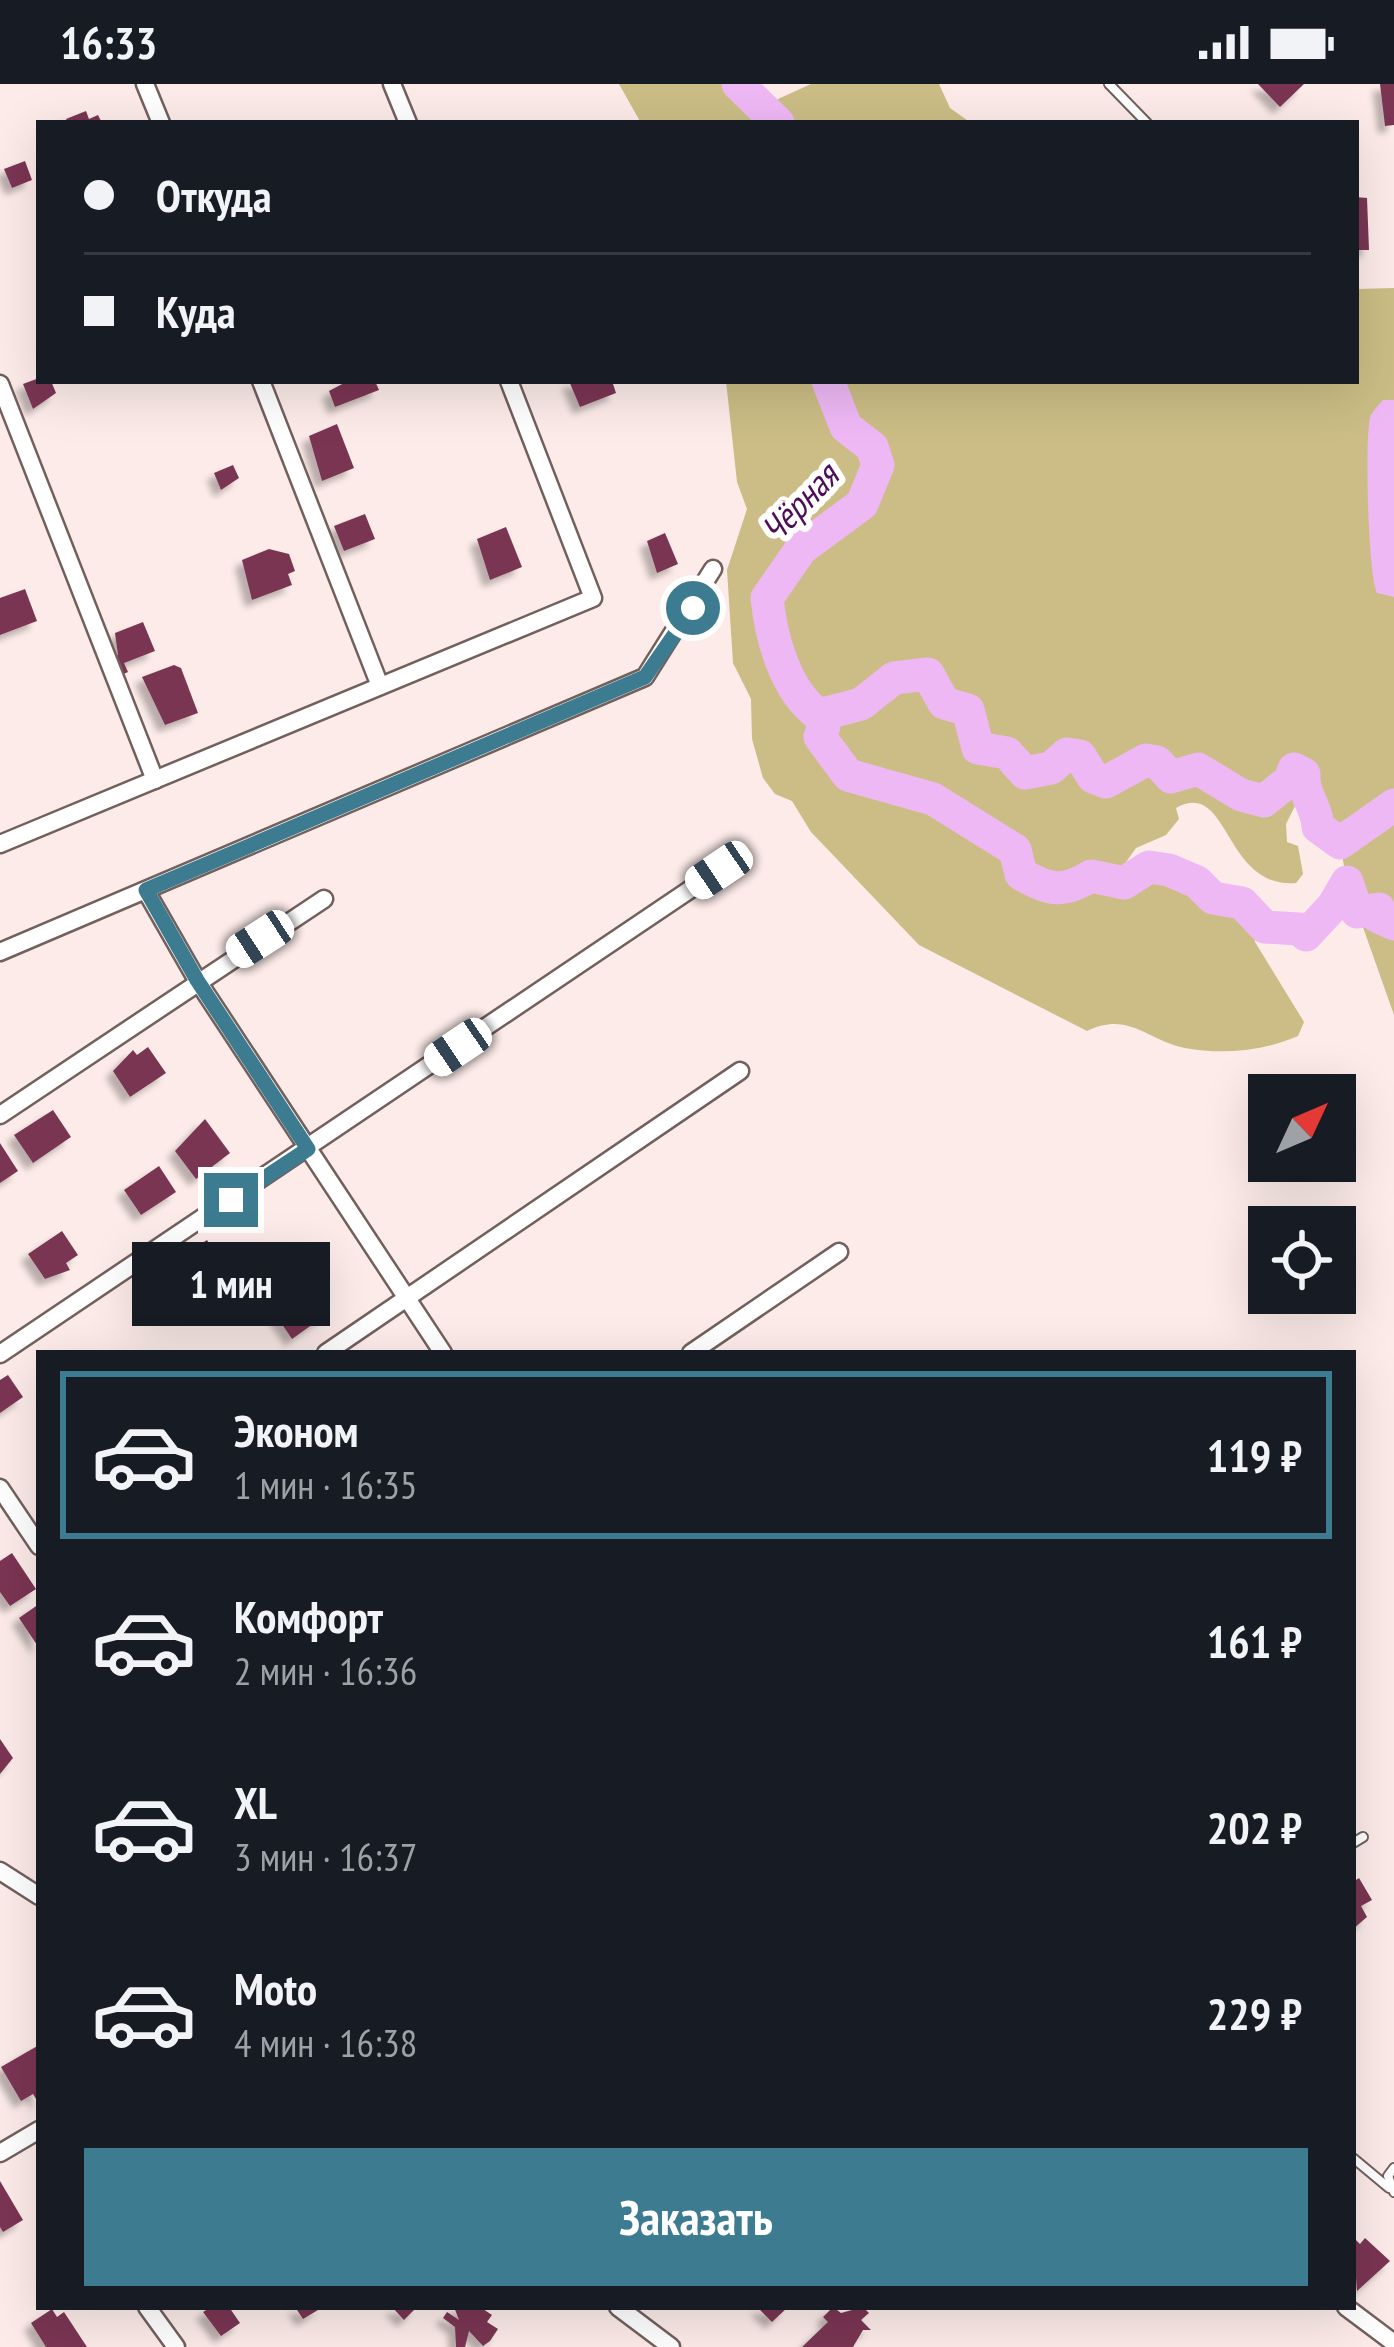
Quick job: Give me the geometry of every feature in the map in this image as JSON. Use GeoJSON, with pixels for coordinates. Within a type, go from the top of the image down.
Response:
{"type":"FeatureCollection","features":[{"type":"Feature","properties":{"kind":"street"},"geometry":{"type":"LineString","coordinates":[[146,84],[160,120]]}},
{"type":"Feature","properties":{"kind":"street"},"geometry":{"type":"LineString","coordinates":[[392,84],[407,120]]}},
{"type":"Feature","properties":{"kind":"street"},"geometry":{"type":"LineString","coordinates":[[0,384],[155,780]]}},
{"type":"Feature","properties":{"kind":"street"},"geometry":{"type":"LineString","coordinates":[[262,384],[380,686]]}},
{"type":"Feature","properties":{"kind":"street"},"geometry":{"type":"LineString","coordinates":[[0,844],[593,598],[509,384]]}},
{"type":"Feature","properties":{"kind":"street"},"geometry":{"type":"LineString","coordinates":[[0,952],[645,677],[713,569]]}},
{"type":"Feature","properties":{"kind":"street"},"geometry":{"type":"LineString","coordinates":[[0,1354],[719,870]]}},
{"type":"Feature","properties":{"kind":"street"},"geometry":{"type":"LineString","coordinates":[[146,890],[197,980],[441,1350]]}},
{"type":"Feature","properties":{"kind":"street"},"geometry":{"type":"LineString","coordinates":[[0,1115],[324,898]]}},
{"type":"Feature","properties":{"kind":"street"},"geometry":{"type":"LineString","coordinates":[[330,1350],[740,1071]]}},
{"type":"Feature","properties":{"kind":"street"},"geometry":{"type":"LineString","coordinates":[[695,1350],[839,1252]]}},
{"type":"Feature","properties":{"kind":"street"},"geometry":{"type":"LineString","coordinates":[[0,1489],[36,1542]]}},
{"type":"Feature","properties":{"kind":"street"},"geometry":{"type":"LineString","coordinates":[[1,1872],[36,1894]]}},
{"type":"Feature","properties":{"kind":"street"},"geometry":{"type":"LineString","coordinates":[[0,2153],[36,2132]]}},
{"type":"Feature","properties":{"kind":"street"},"geometry":{"type":"LineString","coordinates":[[149,2310],[176,2347]]}},
{"type":"Feature","properties":{"kind":"street"},"geometry":{"type":"LineString","coordinates":[[622,2310],[671,2347]]}},
{"type":"Feature","properties":{"kind":"street"},"geometry":{"type":"LineString","coordinates":[[1350,2310],[1394,2343]]}},
{"type":"Feature","properties":{"kind":"lane"},"geometry":{"type":"LineString","coordinates":[[1109,84],[1144,120]]}},
{"type":"Feature","properties":{"kind":"lane"},"geometry":{"type":"LineString","coordinates":[[1356,1841],[1363,1837]]}},
{"type":"Feature","properties":{"kind":"lane"},"geometry":{"type":"LineString","coordinates":[[1356,2161],[1391,2190]]}},
{"type":"Feature","properties":{"kind":"lane"},"geometry":{"type":"LineString","coordinates":[[1391,2190],[1394,2168]]}},
{"type":"Feature","properties":{"kind":"shaded area"},"geometry":{"type":"Polygon","coordinates":[[[619,84],[730,84],[754,120],[639,120],[619,84]]]}},
{"type":"Feature","properties":{"kind":"shaded area"},"geometry":{"type":"Polygon","coordinates":[[[811,84],[939,84],[950,108],[967,120],[788,120],[777,107],[778,99],[811,84]]]}},
{"type":"Feature","properties":{"kind":"shaded area"},"geometry":{"type":"Polygon","coordinates":[[[1394,288],[1394,1015],[1347,882],[1340,844],[1318,827],[1304,774],[1294,769],[1290,780],[1297,802],[1286,824],[1287,842],[1298,846],[1303,874],[1296,883],[1272,880],[1254,870],[1218,820],[1194,803],[1176,808],[1179,819],[1166,835],[1136,848],[1124,865],[1093,876],[1124,883],[1149,867],[1169,870],[1197,882],[1213,898],[1249,908],[1255,942],[1304,1022],[1298,1036],[1257,1048],[1214,1051],[1171,1044],[1126,1025],[1087,1031],[919,945],[811,832],[792,801],[775,794],[763,778],[752,739],[751,699],[733,663],[727,570],[747,509],[737,482],[726,384],[1359,384],[1359,289],[1394,288]]]}},
{"type":"Feature","properties":{"kind":"shaded area"},"geometry":{"type":"Polygon","coordinates":[[[1383,400],[1394,400],[1394,597],[1377,593],[1369,533],[1369,426],[1383,400]]]}},
{"type":"Feature","properties":{"kind":"building"},"geometry":{"type":"Polygon","coordinates":[[[1258,84],[1304,84],[1280,107],[1258,84]]]}},
{"type":"Feature","properties":{"kind":"building"},"geometry":{"type":"Polygon","coordinates":[[[1380,84],[1394,84],[1394,125],[1385,126],[1380,84]]]}},
{"type":"Feature","properties":{"kind":"building"},"geometry":{"type":"Polygon","coordinates":[[[86,111],[89,119],[98,115],[100,120],[66,120],[86,111]]]}},
{"type":"Feature","properties":{"kind":"building"},"geometry":{"type":"Polygon","coordinates":[[[25,161],[32,180],[12,188],[4,169],[25,161]]]}},
{"type":"Feature","properties":{"kind":"building"},"geometry":{"type":"Polygon","coordinates":[[[1359,197],[1367,198],[1369,250],[1359,250],[1359,197]]]}},
{"type":"Feature","properties":{"kind":"building"},"geometry":{"type":"Polygon","coordinates":[[[36,379],[36,384],[52,384],[56,393],[33,409],[23,384],[36,379]]]}},
{"type":"Feature","properties":{"kind":"building"},"geometry":{"type":"Polygon","coordinates":[[[342,384],[376,384],[379,390],[335,407],[329,391],[342,384]]]}},
{"type":"Feature","properties":{"kind":"building"},"geometry":{"type":"Polygon","coordinates":[[[570,384],[613,384],[616,393],[580,407],[570,384]]]}},
{"type":"Feature","properties":{"kind":"building"},"geometry":{"type":"Polygon","coordinates":[[[337,424],[354,468],[322,481],[309,436],[337,424]]]}},
{"type":"Feature","properties":{"kind":"building"},"geometry":{"type":"Polygon","coordinates":[[[233,465],[239,478],[221,490],[214,473],[233,465]]]}},
{"type":"Feature","properties":{"kind":"building"},"geometry":{"type":"Polygon","coordinates":[[[365,514],[375,539],[344,551],[334,526],[365,514]]]}},
{"type":"Feature","properties":{"kind":"building"},"geometry":{"type":"Polygon","coordinates":[[[506,527],[522,567],[490,580],[477,539],[506,527]]]}},
{"type":"Feature","properties":{"kind":"building"},"geometry":{"type":"Polygon","coordinates":[[[665,533],[678,564],[657,573],[647,541],[665,533]]]}},
{"type":"Feature","properties":{"kind":"building"},"geometry":{"type":"Polygon","coordinates":[[[269,549],[289,554],[295,571],[288,574],[292,585],[252,600],[242,560],[269,549]]]}},
{"type":"Feature","properties":{"kind":"building"},"geometry":{"type":"Polygon","coordinates":[[[25,589],[37,621],[0,635],[0,598],[25,589]]]}},
{"type":"Feature","properties":{"kind":"building"},"geometry":{"type":"Polygon","coordinates":[[[143,622],[155,651],[124,663],[128,672],[119,676],[112,657],[118,655],[115,633],[143,622]]]}},
{"type":"Feature","properties":{"kind":"building"},"geometry":{"type":"Polygon","coordinates":[[[174,665],[181,668],[198,713],[165,725],[142,677],[174,665]]]}},
{"type":"Feature","properties":{"kind":"building"},"geometry":{"type":"Polygon","coordinates":[[[148,1047],[166,1073],[130,1097],[113,1071],[133,1050],[137,1055],[148,1047]]]}},
{"type":"Feature","properties":{"kind":"building"},"geometry":{"type":"Polygon","coordinates":[[[53,1110],[71,1137],[33,1163],[14,1135],[53,1110]]]}},
{"type":"Feature","properties":{"kind":"building"},"geometry":{"type":"Polygon","coordinates":[[[205,1119],[230,1153],[196,1179],[175,1151],[205,1119]]]}},
{"type":"Feature","properties":{"kind":"building"},"geometry":{"type":"Polygon","coordinates":[[[0,1143],[18,1171],[0,1183],[0,1143]]]}},
{"type":"Feature","properties":{"kind":"building"},"geometry":{"type":"Polygon","coordinates":[[[159,1166],[176,1192],[141,1215],[124,1190],[159,1166]]]}},
{"type":"Feature","properties":{"kind":"building"},"geometry":{"type":"Polygon","coordinates":[[[62,1231],[78,1255],[66,1263],[70,1270],[45,1279],[28,1254],[62,1231]]]}},
{"type":"Feature","properties":{"kind":"building"},"geometry":{"type":"Polygon","coordinates":[[[207,1240],[222,1263],[187,1285],[173,1261],[207,1240]]]}},
{"type":"Feature","properties":{"kind":"building"},"geometry":{"type":"Polygon","coordinates":[[[310,1289],[327,1314],[292,1339],[275,1314],[310,1289]]]}},
{"type":"Feature","properties":{"kind":"building"},"geometry":{"type":"Polygon","coordinates":[[[8,1375],[23,1397],[0,1413],[0,1380],[8,1375]]]}},
{"type":"Feature","properties":{"kind":"building"},"geometry":{"type":"Polygon","coordinates":[[[12,1553],[36,1589],[10,1606],[0,1592],[0,1561],[12,1553]]]}},
{"type":"Feature","properties":{"kind":"building"},"geometry":{"type":"Polygon","coordinates":[[[36,1606],[36,1644],[19,1618],[36,1606]]]}},
{"type":"Feature","properties":{"kind":"building"},"geometry":{"type":"Polygon","coordinates":[[[0,1739],[13,1758],[0,1774],[0,1739]]]}},
{"type":"Feature","properties":{"kind":"building"},"geometry":{"type":"Polygon","coordinates":[[[1356,1880],[1372,1900],[1361,1906],[1367,1917],[1356,1926],[1356,1880]]]}},
{"type":"Feature","properties":{"kind":"building"},"geometry":{"type":"Polygon","coordinates":[[[36,2047],[36,2099],[33,2094],[21,2101],[1,2067],[36,2047]]]}},
{"type":"Feature","properties":{"kind":"building"},"geometry":{"type":"Polygon","coordinates":[[[0,2181],[23,2220],[3,2232],[0,2227],[0,2181]]]}},
{"type":"Feature","properties":{"kind":"building"},"geometry":{"type":"Polygon","coordinates":[[[1365,2238],[1390,2261],[1357,2291],[1356,2240],[1360,2244],[1365,2238]]]}},
{"type":"Feature","properties":{"kind":"building"},"geometry":{"type":"Polygon","coordinates":[[[50,2310],[57,2317],[64,2312],[87,2347],[46,2347],[31,2323],[50,2310]]]}},
{"type":"Feature","properties":{"kind":"building"},"geometry":{"type":"Polygon","coordinates":[[[231,2310],[240,2323],[221,2336],[203,2312],[231,2310]]]}},
{"type":"Feature","properties":{"kind":"building"},"geometry":{"type":"Polygon","coordinates":[[[297,2310],[318,2310],[303,2319],[297,2310]]]}},
{"type":"Feature","properties":{"kind":"building"},"geometry":{"type":"Polygon","coordinates":[[[395,2310],[414,2310],[404,2320],[395,2310]]]}},
{"type":"Feature","properties":{"kind":"building"},"geometry":{"type":"Polygon","coordinates":[[[455,2310],[484,2310],[492,2315],[487,2322],[498,2329],[483,2346],[469,2331],[465,2347],[456,2347],[455,2327],[443,2318],[447,2312],[459,2320],[455,2310]]]}},
{"type":"Feature","properties":{"kind":"building"},"geometry":{"type":"Polygon","coordinates":[[[760,2310],[785,2310],[772,2322],[760,2310]]]}},
{"type":"Feature","properties":{"kind":"building"},"geometry":{"type":"Polygon","coordinates":[[[830,2310],[866,2310],[869,2313],[861,2320],[871,2330],[863,2330],[853,2347],[802,2347],[828,2322],[823,2317],[830,2310]]]}},
{"type":"Feature","properties":{"kind":"waterway","name":"Чёрная"},"geometry":{"type":"LineString","coordinates":[[738,84],[775,120]]}},
{"type":"Feature","properties":{"kind":"waterway","name":"Чёрная"},"geometry":{"type":"LineString","coordinates":[[829,384],[846,427],[872,447],[878,465],[862,504],[801,549],[767,598],[776,646],[789,678],[819,715],[861,704],[894,678],[928,674],[944,703],[968,710],[978,748],[1007,753],[1025,773],[1051,768],[1067,754],[1080,756],[1093,777],[1106,782],[1146,760],[1157,762],[1171,777],[1198,769],[1241,795],[1264,801],[1290,780],[1294,769],[1304,774],[1318,827],[1340,843],[1394,805]]}},
{"type":"Feature","properties":{"kind":"waterway"},"geometry":{"type":"LineString","coordinates":[[819,715],[824,726],[820,737],[848,775],[933,799],[1015,850],[1021,874],[1040,884],[1064,887],[1091,876],[1124,883],[1149,867],[1169,870],[1197,882],[1213,898],[1242,903],[1265,927],[1299,929],[1306,935],[1333,906],[1347,882],[1357,912],[1379,909],[1378,917],[1394,924]]}},
{"type":"Feature","properties":{"kind":"route"},"geometry":{"type":"LineString","coordinates":[[231,1200],[308,1149],[197,980],[146,890],[645,677],[693,608]]}}]}
